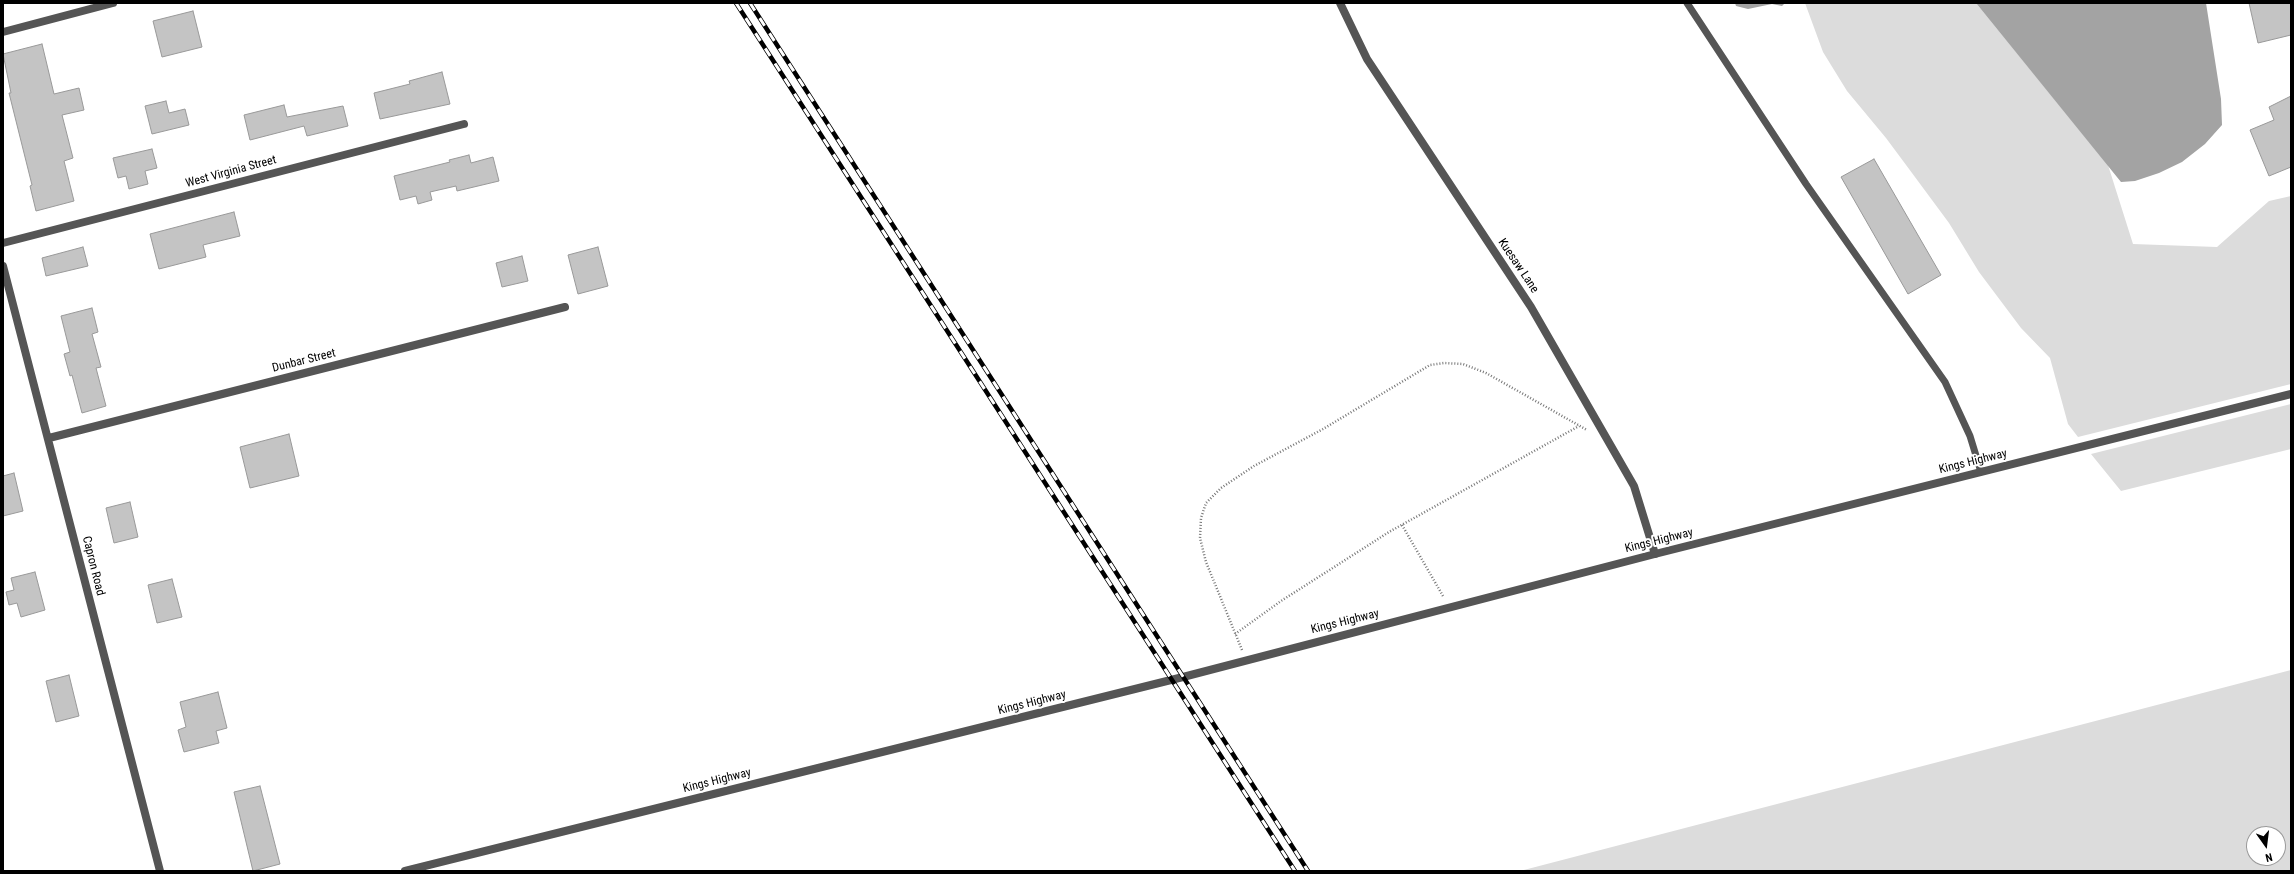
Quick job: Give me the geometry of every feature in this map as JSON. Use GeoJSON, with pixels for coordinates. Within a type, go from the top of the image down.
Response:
{"type":"FeatureCollection","features":[{"type":"Feature","properties":{"kind":"street"},"geometry":{"type":"LineString","coordinates":[[3,32],[113,3]]}},
{"type":"Feature","properties":{"kind":"street","name":"Kuesaw Lane"},"geometry":{"type":"LineString","coordinates":[[1340,3],[1367,59],[1531,307],[1634,486],[1654,554]]}},
{"type":"Feature","properties":{"kind":"street","name":"West Virginia Street"},"geometry":{"type":"LineString","coordinates":[[3,243],[464,124]]}},
{"type":"Feature","properties":{"kind":"street","name":"Capron Road"},"geometry":{"type":"LineString","coordinates":[[3,266],[4,275],[49,438],[160,871]]}},
{"type":"Feature","properties":{"kind":"street","name":"Dunbar Street"},"geometry":{"type":"LineString","coordinates":[[49,438],[565,307]]}},
{"type":"Feature","properties":{"kind":"street","name":"Kings Highway"},"geometry":{"type":"LineString","coordinates":[[405,871],[1183,678],[1247,659],[1654,554],[2291,394]]}},
{"type":"Feature","properties":{"kind":"lane"},"geometry":{"type":"LineString","coordinates":[[1687,3],[1806,184],[1945,382],[1970,436],[1981,472]]}},
{"type":"Feature","properties":{"kind":"path"},"geometry":{"type":"LineString","coordinates":[[1247,659],[1206,562],[1200,538],[1201,518],[1206,503],[1221,488],[1254,466],[1323,429],[1430,365],[1444,363],[1463,364],[1486,373],[1608,442]]}},
{"type":"Feature","properties":{"kind":"path"},"geometry":{"type":"LineString","coordinates":[[1236,634],[1281,601],[1402,525],[1579,426]]}},
{"type":"Feature","properties":{"kind":"path"},"geometry":{"type":"LineString","coordinates":[[1402,525],[1449,607]]}},
{"type":"Feature","properties":{"kind":"shaded area"},"geometry":{"type":"Polygon","coordinates":[[[1735,3],[1785,3],[1782,6],[1772,4],[1748,9],[1736,6],[1735,3]]]}},
{"type":"Feature","properties":{"kind":"shaded area"},"geometry":{"type":"Polygon","coordinates":[[[1805,3],[1976,3],[2108,165],[2133,244],[2217,247],[2269,201],[2291,196],[2291,384],[2078,437],[2068,424],[2050,358],[2021,328],[1979,272],[1949,223],[1886,138],[1847,91],[1823,52],[1805,3]]]}},
{"type":"Feature","properties":{"kind":"shaded area"},"geometry":{"type":"Polygon","coordinates":[[[1976,3],[2206,3],[2221,99],[2222,125],[2205,144],[2182,162],[2159,173],[2135,181],[2121,182],[1976,3]]]}},
{"type":"Feature","properties":{"kind":"shaded area"},"geometry":{"type":"Polygon","coordinates":[[[2291,404],[2291,449],[2121,491],[2091,454],[2291,404]]]}},
{"type":"Feature","properties":{"kind":"shaded area"},"geometry":{"type":"Polygon","coordinates":[[[2291,670],[2291,871],[1520,871],[2291,670]]]}},
{"type":"Feature","properties":{"kind":"building"},"geometry":{"type":"Polygon","coordinates":[[[2249,3],[2291,3],[2291,35],[2258,43],[2249,3]]]}},
{"type":"Feature","properties":{"kind":"building"},"geometry":{"type":"Polygon","coordinates":[[[193,11],[202,47],[162,57],[153,21],[193,11]]]}},
{"type":"Feature","properties":{"kind":"building"},"geometry":{"type":"Polygon","coordinates":[[[42,44],[54,94],[79,88],[84,110],[62,115],[73,158],[64,161],[74,201],[36,211],[30,186],[32,185],[9,93],[11,93],[3,54],[42,44]]]}},
{"type":"Feature","properties":{"kind":"building"},"geometry":{"type":"Polygon","coordinates":[[[442,72],[450,104],[380,119],[374,93],[410,84],[409,81],[442,72]]]}},
{"type":"Feature","properties":{"kind":"building"},"geometry":{"type":"Polygon","coordinates":[[[2291,96],[2291,167],[2269,176],[2250,130],[2274,120],[2269,107],[2291,96]]]}},
{"type":"Feature","properties":{"kind":"building"},"geometry":{"type":"Polygon","coordinates":[[[166,101],[169,113],[185,109],[189,125],[152,134],[145,106],[166,101]]]}},
{"type":"Feature","properties":{"kind":"building"},"geometry":{"type":"Polygon","coordinates":[[[284,105],[287,117],[343,106],[348,126],[307,136],[304,126],[250,140],[244,115],[284,105]]]}},
{"type":"Feature","properties":{"kind":"building"},"geometry":{"type":"Polygon","coordinates":[[[152,149],[157,168],[145,171],[148,184],[129,189],[126,176],[118,178],[113,158],[152,149]]]}},
{"type":"Feature","properties":{"kind":"building"},"geometry":{"type":"Polygon","coordinates":[[[469,155],[471,163],[493,157],[499,181],[457,191],[456,186],[430,192],[432,200],[418,204],[416,196],[400,200],[394,176],[450,162],[449,160],[469,155]]]}},
{"type":"Feature","properties":{"kind":"building"},"geometry":{"type":"Polygon","coordinates":[[[1874,159],[1941,275],[1908,294],[1841,177],[1874,159]]]}},
{"type":"Feature","properties":{"kind":"building"},"geometry":{"type":"Polygon","coordinates":[[[234,212],[240,236],[203,245],[206,257],[159,269],[150,234],[234,212]]]}},
{"type":"Feature","properties":{"kind":"building"},"geometry":{"type":"Polygon","coordinates":[[[83,247],[88,266],[46,276],[42,258],[83,247]]]}},
{"type":"Feature","properties":{"kind":"building"},"geometry":{"type":"Polygon","coordinates":[[[598,247],[608,286],[578,294],[568,255],[598,247]]]}},
{"type":"Feature","properties":{"kind":"building"},"geometry":{"type":"Polygon","coordinates":[[[522,256],[528,281],[502,287],[496,263],[522,256]]]}},
{"type":"Feature","properties":{"kind":"building"},"geometry":{"type":"Polygon","coordinates":[[[92,308],[98,332],[92,334],[101,367],[96,368],[106,406],[82,413],[72,375],[70,376],[64,354],[70,352],[61,316],[92,308]]]}},
{"type":"Feature","properties":{"kind":"building"},"geometry":{"type":"Polygon","coordinates":[[[289,434],[299,476],[250,488],[240,447],[289,434]]]}},
{"type":"Feature","properties":{"kind":"building"},"geometry":{"type":"Polygon","coordinates":[[[14,473],[23,511],[3,516],[3,476],[14,473]]]}},
{"type":"Feature","properties":{"kind":"building"},"geometry":{"type":"Polygon","coordinates":[[[130,502],[138,537],[114,543],[106,508],[130,502]]]}},
{"type":"Feature","properties":{"kind":"building"},"geometry":{"type":"Polygon","coordinates":[[[35,572],[45,610],[21,617],[17,603],[9,605],[6,592],[14,590],[11,578],[35,572]]]}},
{"type":"Feature","properties":{"kind":"building"},"geometry":{"type":"Polygon","coordinates":[[[172,579],[182,617],[157,623],[148,585],[172,579]]]}},
{"type":"Feature","properties":{"kind":"building"},"geometry":{"type":"Polygon","coordinates":[[[69,675],[79,716],[56,722],[46,681],[69,675]]]}},
{"type":"Feature","properties":{"kind":"building"},"geometry":{"type":"Polygon","coordinates":[[[218,692],[227,728],[216,731],[219,743],[184,752],[178,730],[186,727],[180,702],[218,692]]]}},
{"type":"Feature","properties":{"kind":"building"},"geometry":{"type":"Polygon","coordinates":[[[260,786],[280,864],[253,871],[234,792],[260,786]]]}},
{"type":"Feature","properties":{"kind":"railway"},"geometry":{"type":"LineString","coordinates":[[736,3],[1295,871]]}},
{"type":"Feature","properties":{"kind":"railway"},"geometry":{"type":"LineString","coordinates":[[750,3],[1308,871]]}}]}
